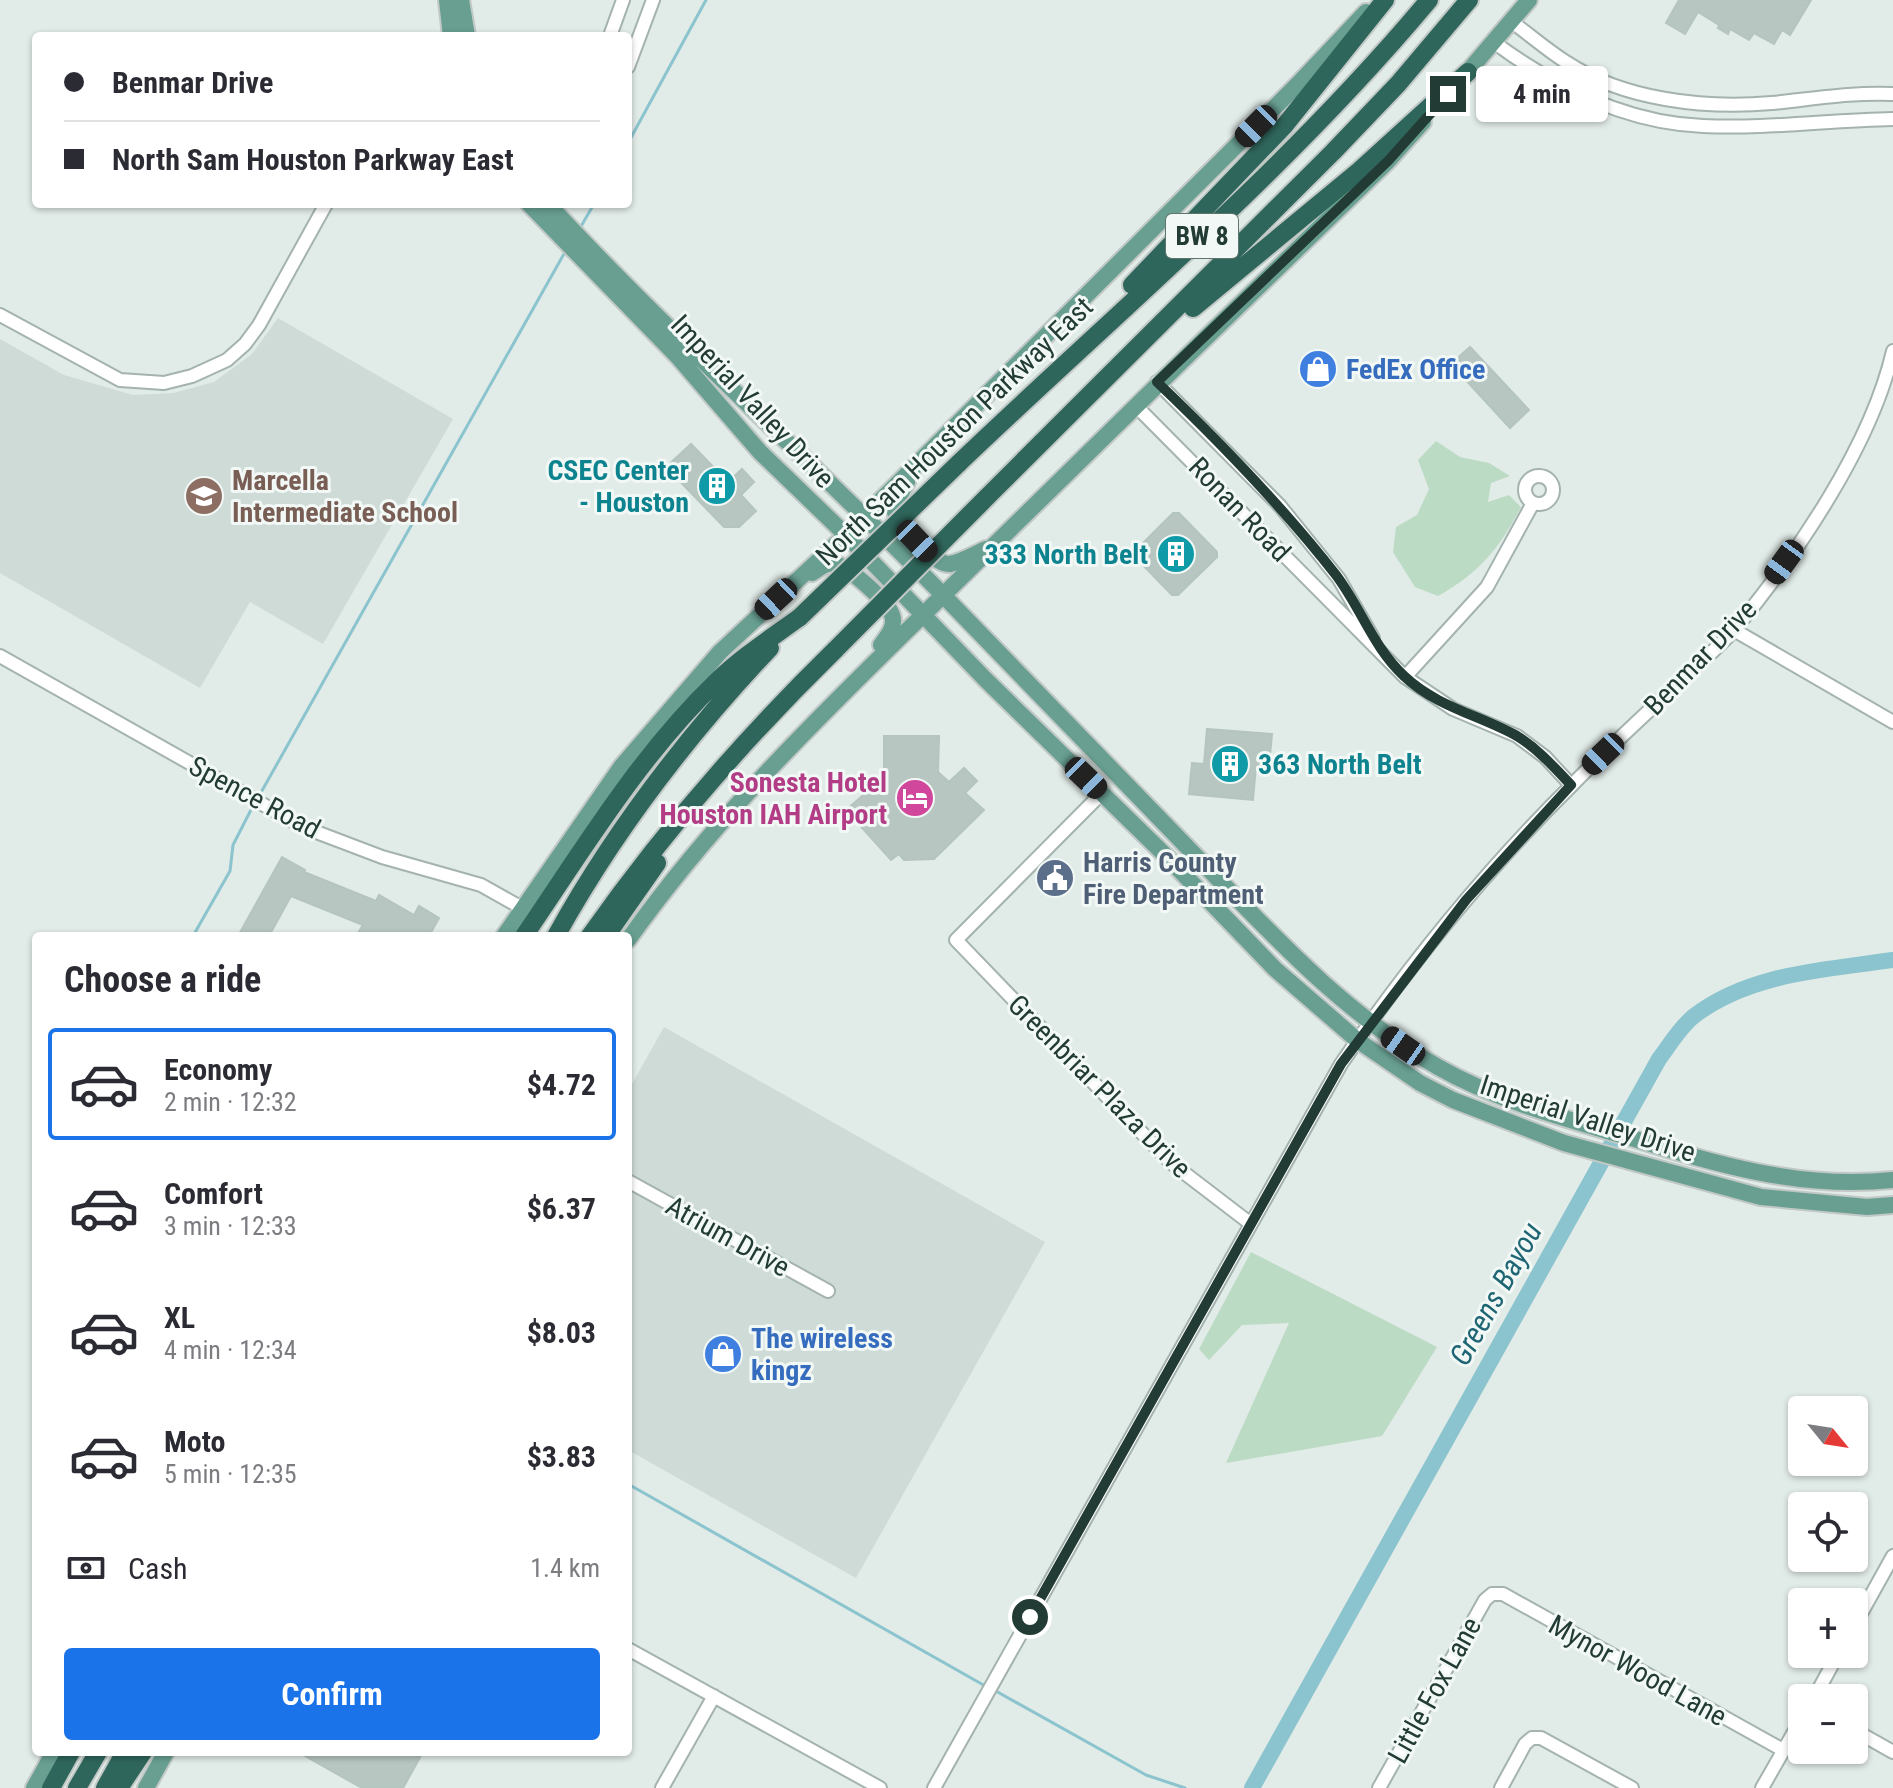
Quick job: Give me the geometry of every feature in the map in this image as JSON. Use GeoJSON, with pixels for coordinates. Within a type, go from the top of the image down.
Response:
{"type":"FeatureCollection","features":[{"type":"Feature","properties":{"kind":"highway"},"geometry":{"type":"LineString","coordinates":[[1022,403],[1044,373],[1285,125],[1385,0]]}},
{"type":"Feature","properties":{"kind":"highway","name":"North Sam Houston Parkway East"},"geometry":{"type":"LineString","coordinates":[[558,932],[589,876],[678,753],[718,704],[800,617],[958,464],[1222,217],[1376,61],[1427,0]]}},
{"type":"Feature","properties":{"kind":"highway","name":"BW 8"},"geometry":{"type":"LineString","coordinates":[[593,932],[660,841],[727,761],[1387,95],[1469,0]]}},
{"type":"Feature","properties":{"kind":"highway"},"geometry":{"type":"LineString","coordinates":[[1116,371],[1359,171],[1468,72]]}},
{"type":"Feature","properties":{"kind":"highway"},"geometry":{"type":"LineString","coordinates":[[527,932],[619,795],[676,724],[744,658],[800,617]]}},
{"type":"Feature","properties":{"kind":"highway"},"geometry":{"type":"LineString","coordinates":[[609,932],[727,761]]}},
{"type":"Feature","properties":{"kind":"highway"},"geometry":{"type":"LineString","coordinates":[[549,932],[589,876]]}},
{"type":"Feature","properties":{"kind":"highway"},"geometry":{"type":"LineString","coordinates":[[51,1788],[69,1756]]}},
{"type":"Feature","properties":{"kind":"highway"},"geometry":{"type":"LineString","coordinates":[[75,1788],[87,1756]]}},
{"type":"Feature","properties":{"kind":"highway"},"geometry":{"type":"LineString","coordinates":[[75,1788],[95,1756]]}},
{"type":"Feature","properties":{"kind":"highway"},"geometry":{"type":"LineString","coordinates":[[105,1788],[123,1756]]}},
{"type":"Feature","properties":{"kind":"highway"},"geometry":{"type":"LineString","coordinates":[[119,1788],[140,1756]]}},
{"type":"Feature","properties":{"kind":"main road","name":"North Sam Houston Parkway East"},"geometry":{"type":"LineString","coordinates":[[507,932],[621,767],[720,652],[846,535],[1298,84],[1378,0]]}},
{"type":"Feature","properties":{"kind":"main road"},"geometry":{"type":"LineString","coordinates":[[632,934],[669,882],[716,827],[859,675],[995,545],[1157,382],[1388,161],[1495,43],[1529,0]]}},
{"type":"Feature","properties":{"kind":"main road"},"geometry":{"type":"LineString","coordinates":[[451,32],[454,7]]}},
{"type":"Feature","properties":{"kind":"main road"},"geometry":{"type":"LineString","coordinates":[[454,7],[465,32]]}},
{"type":"Feature","properties":{"kind":"main road","name":"Imperial Valley Drive"},"geometry":{"type":"LineString","coordinates":[[535,208],[557,224],[586,254],[760,452],[1275,969],[1357,1040],[1420,1083],[1494,1117],[1567,1144],[1761,1197],[1867,1207],[1893,1205]]}},
{"type":"Feature","properties":{"kind":"main road","name":"Imperial Valley Drive"},"geometry":{"type":"LineString","coordinates":[[550,208],[557,224]]}},
{"type":"Feature","properties":{"kind":"main road","name":"Imperial Valley Drive"},"geometry":{"type":"LineString","coordinates":[[586,254],[729,383],[942,594],[1292,956],[1341,1002],[1370,1023],[1442,1069],[1502,1097],[1576,1122],[1763,1174],[1831,1183],[1893,1180]]}},
{"type":"Feature","properties":{"kind":"main road"},"geometry":{"type":"LineString","coordinates":[[712,398],[729,383]]}},
{"type":"Feature","properties":{"kind":"main road"},"geometry":{"type":"LineString","coordinates":[[929,451],[897,496],[893,507],[896,519],[939,563],[949,564],[995,545]]}},
{"type":"Feature","properties":{"kind":"main road"},"geometry":{"type":"LineString","coordinates":[[794,582],[826,564],[837,564],[860,578],[892,613],[893,624],[889,634],[859,675]]}},
{"type":"Feature","properties":{"kind":"main road"},"geometry":{"type":"LineString","coordinates":[[1070,762],[1086,746]]}},
{"type":"Feature","properties":{"kind":"main road"},"geometry":{"type":"LineString","coordinates":[[1494,1117],[1502,1097]]}},
{"type":"Feature","properties":{"kind":"main road"},"geometry":{"type":"LineString","coordinates":[[34,1788],[52,1756]]}},
{"type":"Feature","properties":{"kind":"main road"},"geometry":{"type":"LineString","coordinates":[[146,1788],[164,1756]]}},
{"type":"Feature","properties":{"kind":"street"},"geometry":{"type":"LineString","coordinates":[[611,32],[623,0]]}},
{"type":"Feature","properties":{"kind":"street"},"geometry":{"type":"LineString","coordinates":[[632,56],[653,0]]}},
{"type":"Feature","properties":{"kind":"street"},"geometry":{"type":"LineString","coordinates":[[1512,22],[1568,64],[1635,92],[1670,99],[1735,105],[1843,94],[1893,94]]}},
{"type":"Feature","properties":{"kind":"street"},"geometry":{"type":"LineString","coordinates":[[1495,43],[1563,88],[1662,121],[1702,126],[1893,119]]}},
{"type":"Feature","properties":{"kind":"street"},"geometry":{"type":"LineString","coordinates":[[1621,109],[1635,92]]}},
{"type":"Feature","properties":{"kind":"street"},"geometry":{"type":"LineString","coordinates":[[1771,125],[1772,103]]}},
{"type":"Feature","properties":{"kind":"street"},"geometry":{"type":"LineString","coordinates":[[0,315],[120,380],[164,383],[192,376],[227,360],[245,344],[324,208]]}},
{"type":"Feature","properties":{"kind":"street","name":"Benmar Drive"},"geometry":{"type":"LineString","coordinates":[[934,1788],[1357,1040],[1466,900],[1571,785],[1734,630],[1817,516],[1854,452],[1888,371],[1893,351]]}},
{"type":"Feature","properties":{"kind":"street","name":"Ronan Road"},"geometry":{"type":"LineString","coordinates":[[1157,382],[1280,506],[1339,579],[1378,648]]}},
{"type":"Feature","properties":{"kind":"street","name":"Ronan Road"},"geometry":{"type":"LineString","coordinates":[[1135,405],[1405,677],[1453,709],[1517,736],[1545,757],[1571,785]]}},
{"type":"Feature","properties":{"kind":"street"},"geometry":{"type":"LineString","coordinates":[[1405,677],[1487,587],[1533,503]]}},
{"type":"Feature","properties":{"kind":"street"},"geometry":{"type":"LineString","coordinates":[[1287,559],[1308,541]]}},
{"type":"Feature","properties":{"kind":"street"},"geometry":{"type":"LineString","coordinates":[[1734,630],[1893,722]]}},
{"type":"Feature","properties":{"kind":"street","name":"Spence Road"},"geometry":{"type":"LineString","coordinates":[[0,656],[303,827],[382,857],[481,885],[522,908]]}},
{"type":"Feature","properties":{"kind":"street","name":"Greenbriar Plaza Drive"},"geometry":{"type":"LineString","coordinates":[[1102,793],[956,940],[1170,1162],[1251,1224]]}},
{"type":"Feature","properties":{"kind":"street","name":"Atrium Drive"},"geometry":{"type":"LineString","coordinates":[[632,1183],[828,1291]]}},
{"type":"Feature","properties":{"kind":"street"},"geometry":{"type":"LineString","coordinates":[[1868,1601],[1893,1556]]}},
{"type":"Feature","properties":{"kind":"street","name":"Mynor Wood Lane"},"geometry":{"type":"LineString","coordinates":[[1492,1594],[1503,1594],[1783,1750]]}},
{"type":"Feature","properties":{"kind":"street","name":"Little Fox Lane"},"geometry":{"type":"LineString","coordinates":[[1379,1788],[1485,1600],[1492,1594]]}},
{"type":"Feature","properties":{"kind":"street"},"geometry":{"type":"LineString","coordinates":[[632,1651],[880,1788]]}},
{"type":"Feature","properties":{"kind":"street"},"geometry":{"type":"LineString","coordinates":[[662,1788],[714,1696]]}},
{"type":"Feature","properties":{"kind":"street"},"geometry":{"type":"LineString","coordinates":[[1501,1788],[1525,1744],[1532,1738],[1541,1738],[1632,1788]]}},
{"type":"Feature","properties":{"kind":"street"},"geometry":{"type":"LineString","coordinates":[[1868,1738],[1893,1752]]}},
{"type":"Feature","properties":{"kind":"street"},"geometry":{"type":"LineString","coordinates":[[1762,1788],[1788,1742]]}},
{"type":"Feature","properties":{"kind":"shaded area","name":"Marcella Intermediate School"},"geometry":{"type":"Polygon","coordinates":[[[278,318],[453,419],[323,644],[250,602],[200,688],[0,573],[0,339],[64,375],[133,395],[173,393],[214,382],[252,354],[278,318]]]}},
{"type":"Feature","properties":{"kind":"shaded area"},"geometry":{"type":"Polygon","coordinates":[[[664,1027],[1045,1242],[856,1578],[632,1452],[632,1084],[664,1027]]]}},
{"type":"Feature","properties":{"kind":"green space"},"geometry":{"type":"Polygon","coordinates":[[[1436,441],[1460,457],[1489,463],[1510,476],[1491,483],[1488,502],[1509,495],[1521,507],[1487,559],[1438,596],[1415,587],[1393,552],[1396,527],[1417,515],[1429,489],[1418,460],[1436,441]]]}},
{"type":"Feature","properties":{"kind":"green space"},"geometry":{"type":"Polygon","coordinates":[[[1251,1252],[1437,1347],[1382,1436],[1226,1463],[1289,1323],[1242,1325],[1209,1360],[1199,1349],[1251,1252]]]}},
{"type":"Feature","properties":{"kind":"building"},"geometry":{"type":"Polygon","coordinates":[[[1679,0],[1811,0],[1790,35],[1782,30],[1774,44],[1754,33],[1749,40],[1730,29],[1728,34],[1698,12],[1685,34],[1666,23],[1679,0]]]}},
{"type":"Feature","properties":{"kind":"building"},"geometry":{"type":"Polygon","coordinates":[[[1470,347],[1529,410],[1510,428],[1451,364],[1470,347]]]}},
{"type":"Feature","properties":{"kind":"building","name":"CSEC Center - Houston"},"geometry":{"type":"Polygon","coordinates":[[[691,444],[728,482],[742,469],[754,482],[741,495],[756,511],[739,527],[724,527],[666,467],[691,444]]]}},
{"type":"Feature","properties":{"kind":"building","name":"333 North Belt"},"geometry":{"type":"Polygon","coordinates":[[[1173,513],[1179,513],[1217,552],[1217,557],[1178,595],[1172,595],[1135,557],[1135,551],[1173,513]]]}},
{"type":"Feature","properties":{"kind":"building","name":"363 North Belt"},"geometry":{"type":"Polygon","coordinates":[[[1207,729],[1272,734],[1269,766],[1256,765],[1253,800],[1189,794],[1192,763],[1204,764],[1207,729]]]}},
{"type":"Feature","properties":{"kind":"building","name":"Sonesta Hotel Houston IAH Airport"},"geometry":{"type":"Polygon","coordinates":[[[884,736],[939,736],[938,772],[949,782],[964,768],[977,781],[965,793],[984,810],[934,859],[904,860],[899,854],[891,860],[846,810],[884,777],[884,736]]]}},
{"type":"Feature","properties":{"kind":"building"},"geometry":{"type":"Polygon","coordinates":[[[282,857],[304,872],[376,901],[379,895],[414,915],[419,906],[439,918],[431,932],[359,932],[363,925],[291,896],[271,932],[240,932],[282,857]]]}},
{"type":"Feature","properties":{"kind":"building"},"geometry":{"type":"Polygon","coordinates":[[[305,1756],[421,1756],[403,1788],[362,1788],[305,1756]]]}},
{"type":"Feature","properties":{"kind":"waterway"},"geometry":{"type":"LineString","coordinates":[[632,136],[706,0]]}},
{"type":"Feature","properties":{"kind":"waterway"},"geometry":{"type":"LineString","coordinates":[[580,228],[592,208]]}},
{"type":"Feature","properties":{"kind":"waterway"},"geometry":{"type":"LineString","coordinates":[[259,796],[565,252]]}},
{"type":"Feature","properties":{"kind":"waterway"},"geometry":{"type":"LineString","coordinates":[[195,932],[230,871],[233,845],[255,802]]}},
{"type":"Feature","properties":{"kind":"waterway","name":"Greens Bayou"},"geometry":{"type":"LineString","coordinates":[[1252,1788],[1659,1059],[1679,1031],[1694,1016],[1716,1002],[1764,982],[1893,960]]}},
{"type":"Feature","properties":{"kind":"waterway"},"geometry":{"type":"LineString","coordinates":[[632,1486],[987,1687]]}},
{"type":"Feature","properties":{"kind":"waterway"},"geometry":{"type":"LineString","coordinates":[[994,1690],[1146,1775],[1185,1788]]}},
{"type":"Feature","properties":{"kind":"place","name":"FedEx Office"},"geometry":{"type":"Point","coordinates":[1318,369]}},
{"type":"Feature","properties":{"kind":"place","name":"CSEC Center - Houston"},"geometry":{"type":"Point","coordinates":[717,486]}},
{"type":"Feature","properties":{"kind":"place","name":"Marcella Intermediate School"},"geometry":{"type":"Point","coordinates":[204,496]}},
{"type":"Feature","properties":{"kind":"place","name":"333 North Belt"},"geometry":{"type":"Point","coordinates":[1176,554]}},
{"type":"Feature","properties":{"kind":"place","name":"363 North Belt"},"geometry":{"type":"Point","coordinates":[1230,764]}},
{"type":"Feature","properties":{"kind":"place","name":"Sonesta Hotel Houston IAH Airport"},"geometry":{"type":"Point","coordinates":[915,798]}},
{"type":"Feature","properties":{"kind":"place","name":"Harris County Fire Department"},"geometry":{"type":"Point","coordinates":[1055,878]}},
{"type":"Feature","properties":{"kind":"place","name":"The wireless kingz"},"geometry":{"type":"Point","coordinates":[723,1354]}},
{"type":"Feature","properties":{"kind":"route"},"geometry":{"type":"LineString","coordinates":[[1030,1617],[1341,1064],[1466,900],[1571,785],[1545,757],[1517,736],[1453,709],[1405,677],[1378,648],[1339,579],[1280,506],[1157,382],[1388,161],[1448,94]]}}]}
